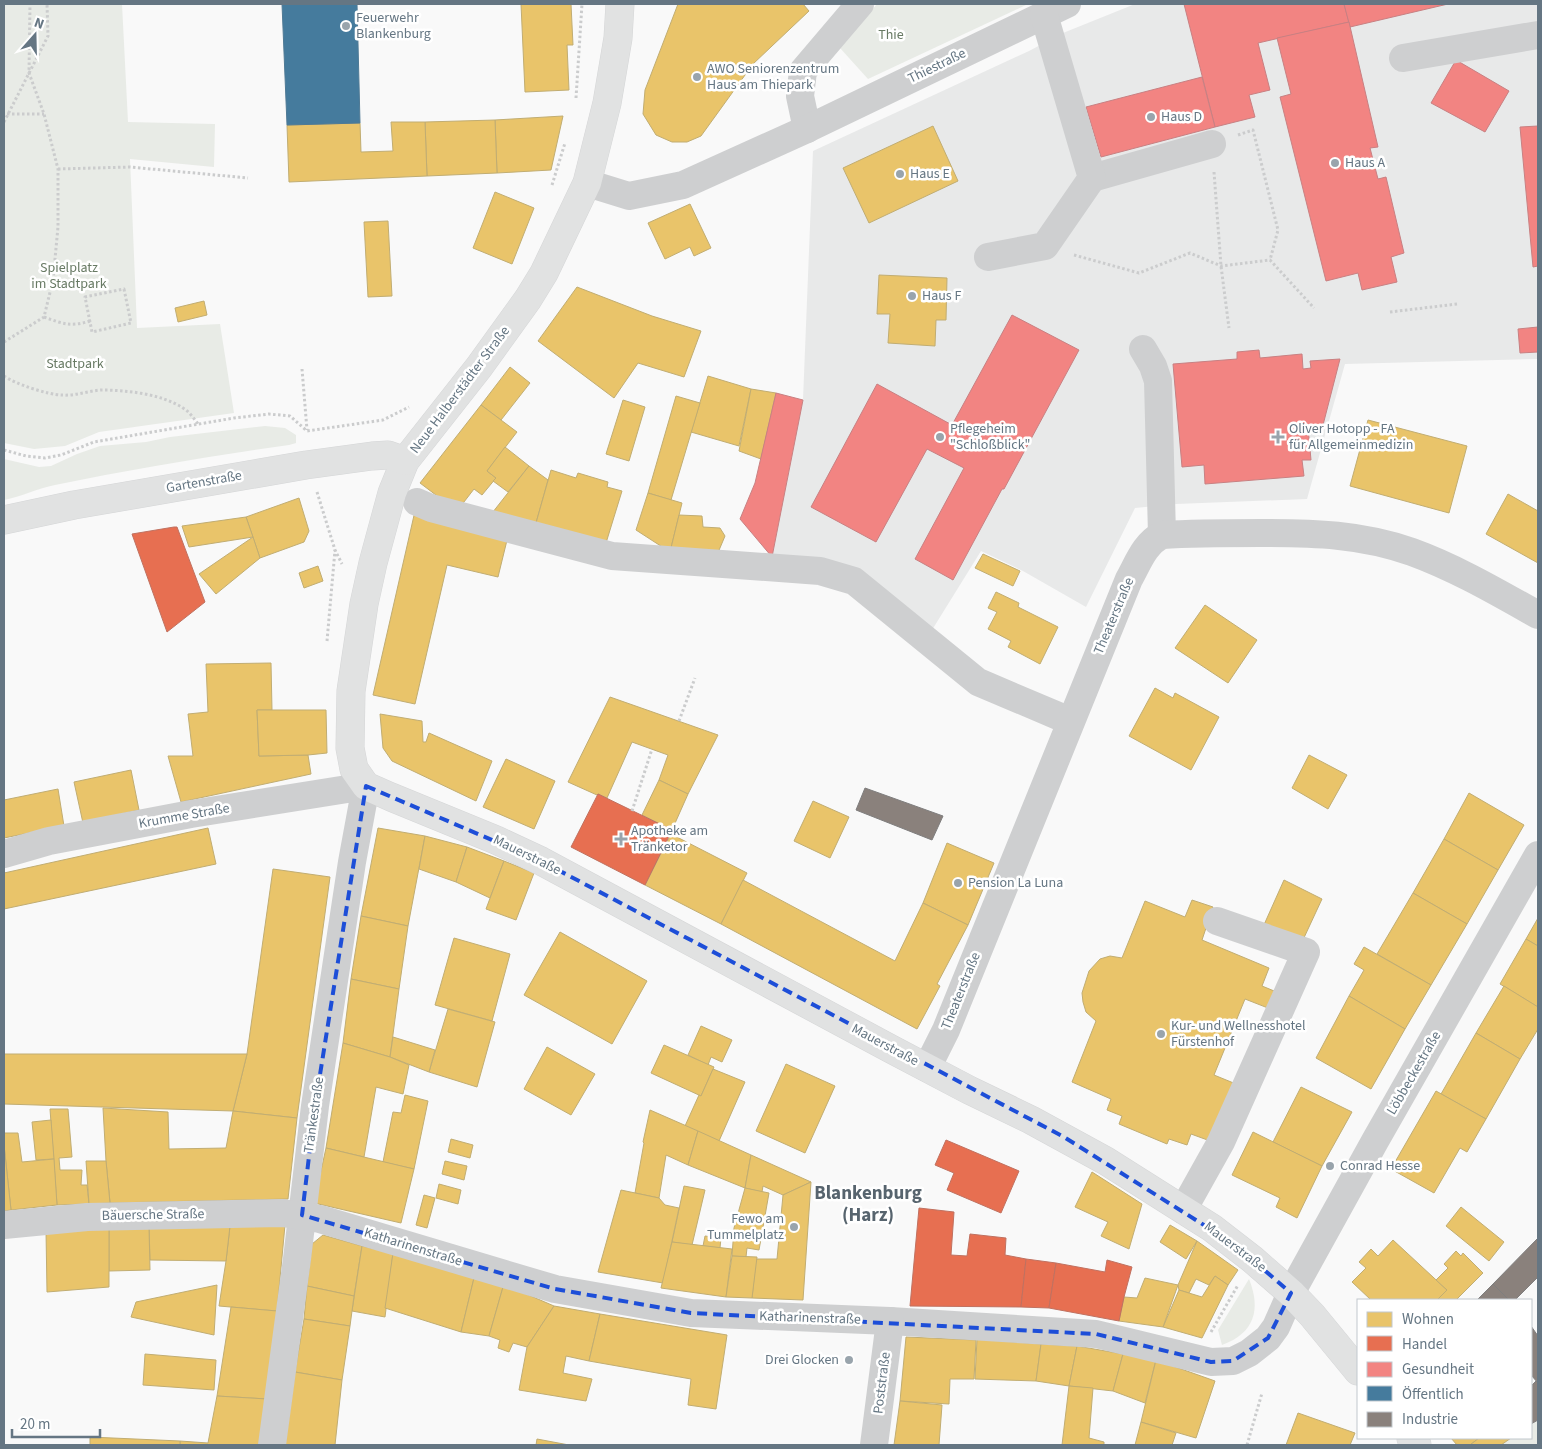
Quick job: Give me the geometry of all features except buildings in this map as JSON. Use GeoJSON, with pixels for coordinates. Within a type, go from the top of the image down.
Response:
{"type":"FeatureCollection","features":[{"type":"Feature","properties":{"kind":"main road","name":"Neue Halberstädter Straße"},"geometry":{"type":"LineString","coordinates":[[366,786],[354,769],[350,748],[351,691],[362,612],[392,493],[405,461],[479,367],[528,299],[544,273],[587,183],[607,103],[618,38],[620,4]]}},
{"type":"Feature","properties":{"kind":"main road","name":"Gartenstraße"},"geometry":{"type":"LineString","coordinates":[[4,520],[99,500],[306,465],[388,455],[405,461]]}},
{"type":"Feature","properties":{"kind":"main road","name":"Mauerstraße"},"geometry":{"type":"LineString","coordinates":[[366,786],[541,860],[927,1068],[1064,1137],[1106,1161],[1212,1228],[1252,1259],[1291,1292],[1357,1370]]}},
{"type":"Feature","properties":{"kind":"street"},"geometry":{"type":"LineString","coordinates":[[807,129],[800,96],[803,71],[860,4]]}},
{"type":"Feature","properties":{"kind":"street","name":"Thiestraße"},"geometry":{"type":"LineString","coordinates":[[587,183],[629,196],[683,185],[807,129],[1055,9]]}},
{"type":"Feature","properties":{"kind":"street"},"geometry":{"type":"LineString","coordinates":[[1055,9],[1092,178]]}},
{"type":"Feature","properties":{"kind":"street"},"geometry":{"type":"LineString","coordinates":[[1404,58],[1538,35]]}},
{"type":"Feature","properties":{"kind":"street"},"geometry":{"type":"LineString","coordinates":[[988,257],[1045,246],[1092,178],[1212,144]]}},
{"type":"Feature","properties":{"kind":"street"},"geometry":{"type":"LineString","coordinates":[[1142,349],[1153,366],[1158,381],[1162,535],[1300,533],[1350,536],[1401,549],[1437,562],[1538,615]]}},
{"type":"Feature","properties":{"kind":"street"},"geometry":{"type":"LineString","coordinates":[[417,502],[431,508],[612,556],[820,572],[854,581],[978,682],[1070,721]]}},
{"type":"Feature","properties":{"kind":"street","name":"Theaterstraße"},"geometry":{"type":"LineString","coordinates":[[927,1068],[946,1030],[1129,579],[1146,548],[1153,539],[1162,535]]}},
{"type":"Feature","properties":{"kind":"street","name":"Krumme Straße"},"geometry":{"type":"LineString","coordinates":[[4,854],[49,841],[191,814],[366,786]]}},
{"type":"Feature","properties":{"kind":"street","name":"Tränkestraße"},"geometry":{"type":"LineString","coordinates":[[272,1445],[318,1086],[352,862],[366,786]]}},
{"type":"Feature","properties":{"kind":"street","name":"Löbbeckestraße"},"geometry":{"type":"LineString","coordinates":[[1291,1292],[1538,854]]}},
{"type":"Feature","properties":{"kind":"street"},"geometry":{"type":"LineString","coordinates":[[1183,1210],[1221,1142],[1306,952],[1216,921]]}},
{"type":"Feature","properties":{"kind":"street","name":"Bäuersche Straße"},"geometry":{"type":"LineString","coordinates":[[4,1226],[87,1217],[283,1212],[302,1215]]}},
{"type":"Feature","properties":{"kind":"street","name":"Katharinenstraße"},"geometry":{"type":"LineString","coordinates":[[302,1215],[555,1289],[691,1313],[890,1321],[1096,1334],[1210,1362],[1233,1361],[1249,1353],[1268,1338],[1276,1327],[1291,1292]]}},
{"type":"Feature","properties":{"kind":"street","name":"Poststraße"},"geometry":{"type":"LineString","coordinates":[[874,1445],[890,1321]]}},
{"type":"Feature","properties":{"kind":"path"},"geometry":{"type":"LineString","coordinates":[[4,342],[44,317],[53,280],[58,227],[58,169],[44,114],[29,73],[30,4]]}},
{"type":"Feature","properties":{"kind":"path"},"geometry":{"type":"LineString","coordinates":[[4,122],[48,36],[47,4]]}},
{"type":"Feature","properties":{"kind":"path"},"geometry":{"type":"LineString","coordinates":[[576,98],[582,4]]}},
{"type":"Feature","properties":{"kind":"path"},"geometry":{"type":"LineString","coordinates":[[7,114],[44,114]]}},
{"type":"Feature","properties":{"kind":"path"},"geometry":{"type":"LineString","coordinates":[[1229,328],[1221,266],[1212,144],[1253,130],[1278,230],[1270,260]]}},
{"type":"Feature","properties":{"kind":"path"},"geometry":{"type":"LineString","coordinates":[[552,186],[567,135]]}},
{"type":"Feature","properties":{"kind":"path"},"geometry":{"type":"LineString","coordinates":[[58,169],[130,167],[248,178]]}},
{"type":"Feature","properties":{"kind":"path"},"geometry":{"type":"LineString","coordinates":[[1045,246],[1139,273],[1190,253],[1221,266],[1270,260]]}},
{"type":"Feature","properties":{"kind":"path"},"geometry":{"type":"LineString","coordinates":[[1270,260],[1314,308]]}},
{"type":"Feature","properties":{"kind":"path"},"geometry":{"type":"LineString","coordinates":[[124,289],[131,323],[92,332],[90,321],[85,297],[124,289]]}},
{"type":"Feature","properties":{"kind":"path"},"geometry":{"type":"LineString","coordinates":[[1390,312],[1457,304]]}},
{"type":"Feature","properties":{"kind":"path"},"geometry":{"type":"LineString","coordinates":[[44,317],[59,323],[77,326],[90,321]]}},
{"type":"Feature","properties":{"kind":"path"},"geometry":{"type":"LineString","coordinates":[[302,369],[307,430],[306,465],[335,550],[327,644]]}},
{"type":"Feature","properties":{"kind":"path"},"geometry":{"type":"LineString","coordinates":[[4,376],[32,388],[62,395],[100,390],[131,392],[158,397],[183,407],[199,425]]}},
{"type":"Feature","properties":{"kind":"path"},"geometry":{"type":"LineString","coordinates":[[4,450],[26,456],[45,458],[61,455],[94,442],[234,418],[270,414],[290,416],[307,430],[383,420],[409,407],[414,401]]}},
{"type":"Feature","properties":{"kind":"path"},"geometry":{"type":"LineString","coordinates":[[679,722],[695,678]]}},
{"type":"Feature","properties":{"kind":"path"},"geometry":{"type":"LineString","coordinates":[[632,811],[652,749]]}},
{"type":"Feature","properties":{"kind":"path"},"geometry":{"type":"LineString","coordinates":[[1210,1362],[1210,1337],[1212,1329],[1252,1259]]}},
{"type":"Feature","properties":{"kind":"path"},"geometry":{"type":"LineString","coordinates":[[1247,1445],[1262,1393]]}},
{"type":"Feature","properties":{"kind":"highlighted area"},"geometry":{"type":"Polygon","coordinates":[[[366,786],[541,861],[1064,1137],[1234,1244],[1291,1293],[1268,1338],[1233,1361],[1211,1362],[1096,1334],[691,1313],[555,1289],[302,1215],[315,1106],[366,786]]]}},
{"type":"Feature","properties":{"kind":"shaded area"},"geometry":{"type":"Polygon","coordinates":[[[1135,4],[1538,4],[1538,359],[1345,364],[1307,499],[1176,504],[1135,508],[1086,607],[1023,571],[981,551],[932,630],[772,557],[803,400],[813,151],[1029,51],[1063,33],[1135,4]]]}},
{"type":"Feature","properties":{"kind":"green space","name":"Spielplatz im Stadtpark"},"geometry":{"type":"Polygon","coordinates":[[[4,4],[122,4],[128,122],[215,124],[214,167],[130,159],[137,328],[220,324],[234,413],[99,432],[65,446],[34,449],[4,443],[4,4]]]}},
{"type":"Feature","properties":{"kind":"green space","name":"Thie"},"geometry":{"type":"Polygon","coordinates":[[[877,4],[1028,4],[868,79],[840,48],[877,4]]]}},
{"type":"Feature","properties":{"kind":"green space"},"geometry":{"type":"Polygon","coordinates":[[[265,426],[285,428],[296,435],[296,443],[84,479],[49,486],[4,500],[4,459],[39,467],[51,466],[100,446],[146,442],[170,437],[265,426]]]}},
{"type":"Feature","properties":{"kind":"green space"},"geometry":{"type":"Polygon","coordinates":[[[1249,1279],[1254,1300],[1252,1319],[1242,1334],[1222,1345],[1218,1330],[1249,1279]]]}},
{"type":"Feature","properties":{"kind":"green space"},"geometry":{"type":"Polygon","coordinates":[[[1538,1420],[1538,1445],[1501,1445],[1510,1439],[1532,1439],[1532,1424],[1538,1420]]]}},
{"type":"Feature","properties":{"kind":"place","name":"Feuerwehr Blankenburg"},"geometry":{"type":"Point","coordinates":[346,26]}},
{"type":"Feature","properties":{"kind":"place","name":"AWO Seniorenzentrum Haus am Thiepark"},"geometry":{"type":"Point","coordinates":[697,77]}},
{"type":"Feature","properties":{"kind":"place","name":"Haus D"},"geometry":{"type":"Point","coordinates":[1151,117]}},
{"type":"Feature","properties":{"kind":"place","name":"Haus A"},"geometry":{"type":"Point","coordinates":[1335,163]}},
{"type":"Feature","properties":{"kind":"place","name":"Haus E"},"geometry":{"type":"Point","coordinates":[900,174]}},
{"type":"Feature","properties":{"kind":"place","name":"Haus F"},"geometry":{"type":"Point","coordinates":[912,296]}},
{"type":"Feature","properties":{"kind":"place","name":"Pflegeheim \"Schloßblick\""},"geometry":{"type":"Point","coordinates":[940,437]}},
{"type":"Feature","properties":{"kind":"place","name":"Oliver Hotopp - FA für Allgemeinmedizin"},"geometry":{"type":"Point","coordinates":[1278,437]}},
{"type":"Feature","properties":{"kind":"place","name":"Apotheke am Tränketor"},"geometry":{"type":"Point","coordinates":[621,839]}},
{"type":"Feature","properties":{"kind":"place","name":"Pension La Luna"},"geometry":{"type":"Point","coordinates":[958,883]}},
{"type":"Feature","properties":{"kind":"place","name":"Kur- und Wellnesshotel Fürstenhof"},"geometry":{"type":"Point","coordinates":[1161,1034]}},
{"type":"Feature","properties":{"kind":"place","name":"Conrad Hesse"},"geometry":{"type":"Point","coordinates":[1330,1166]}},
{"type":"Feature","properties":{"kind":"place","name":"Fewo am Tummelplatz"},"geometry":{"type":"Point","coordinates":[794,1227]}},
{"type":"Feature","properties":{"kind":"place","name":"Drei Glocken"},"geometry":{"type":"Point","coordinates":[849,1360]}},
{"type":"Feature","properties":{"kind":"district","name":"Blankenburg (Harz)"},"geometry":{"type":"Point","coordinates":[868,1204]}},
{"type":"Feature","properties":{"kind":"park label","name":"Stadtpark"},"geometry":{"type":"Point","coordinates":[75,364]}}]}
